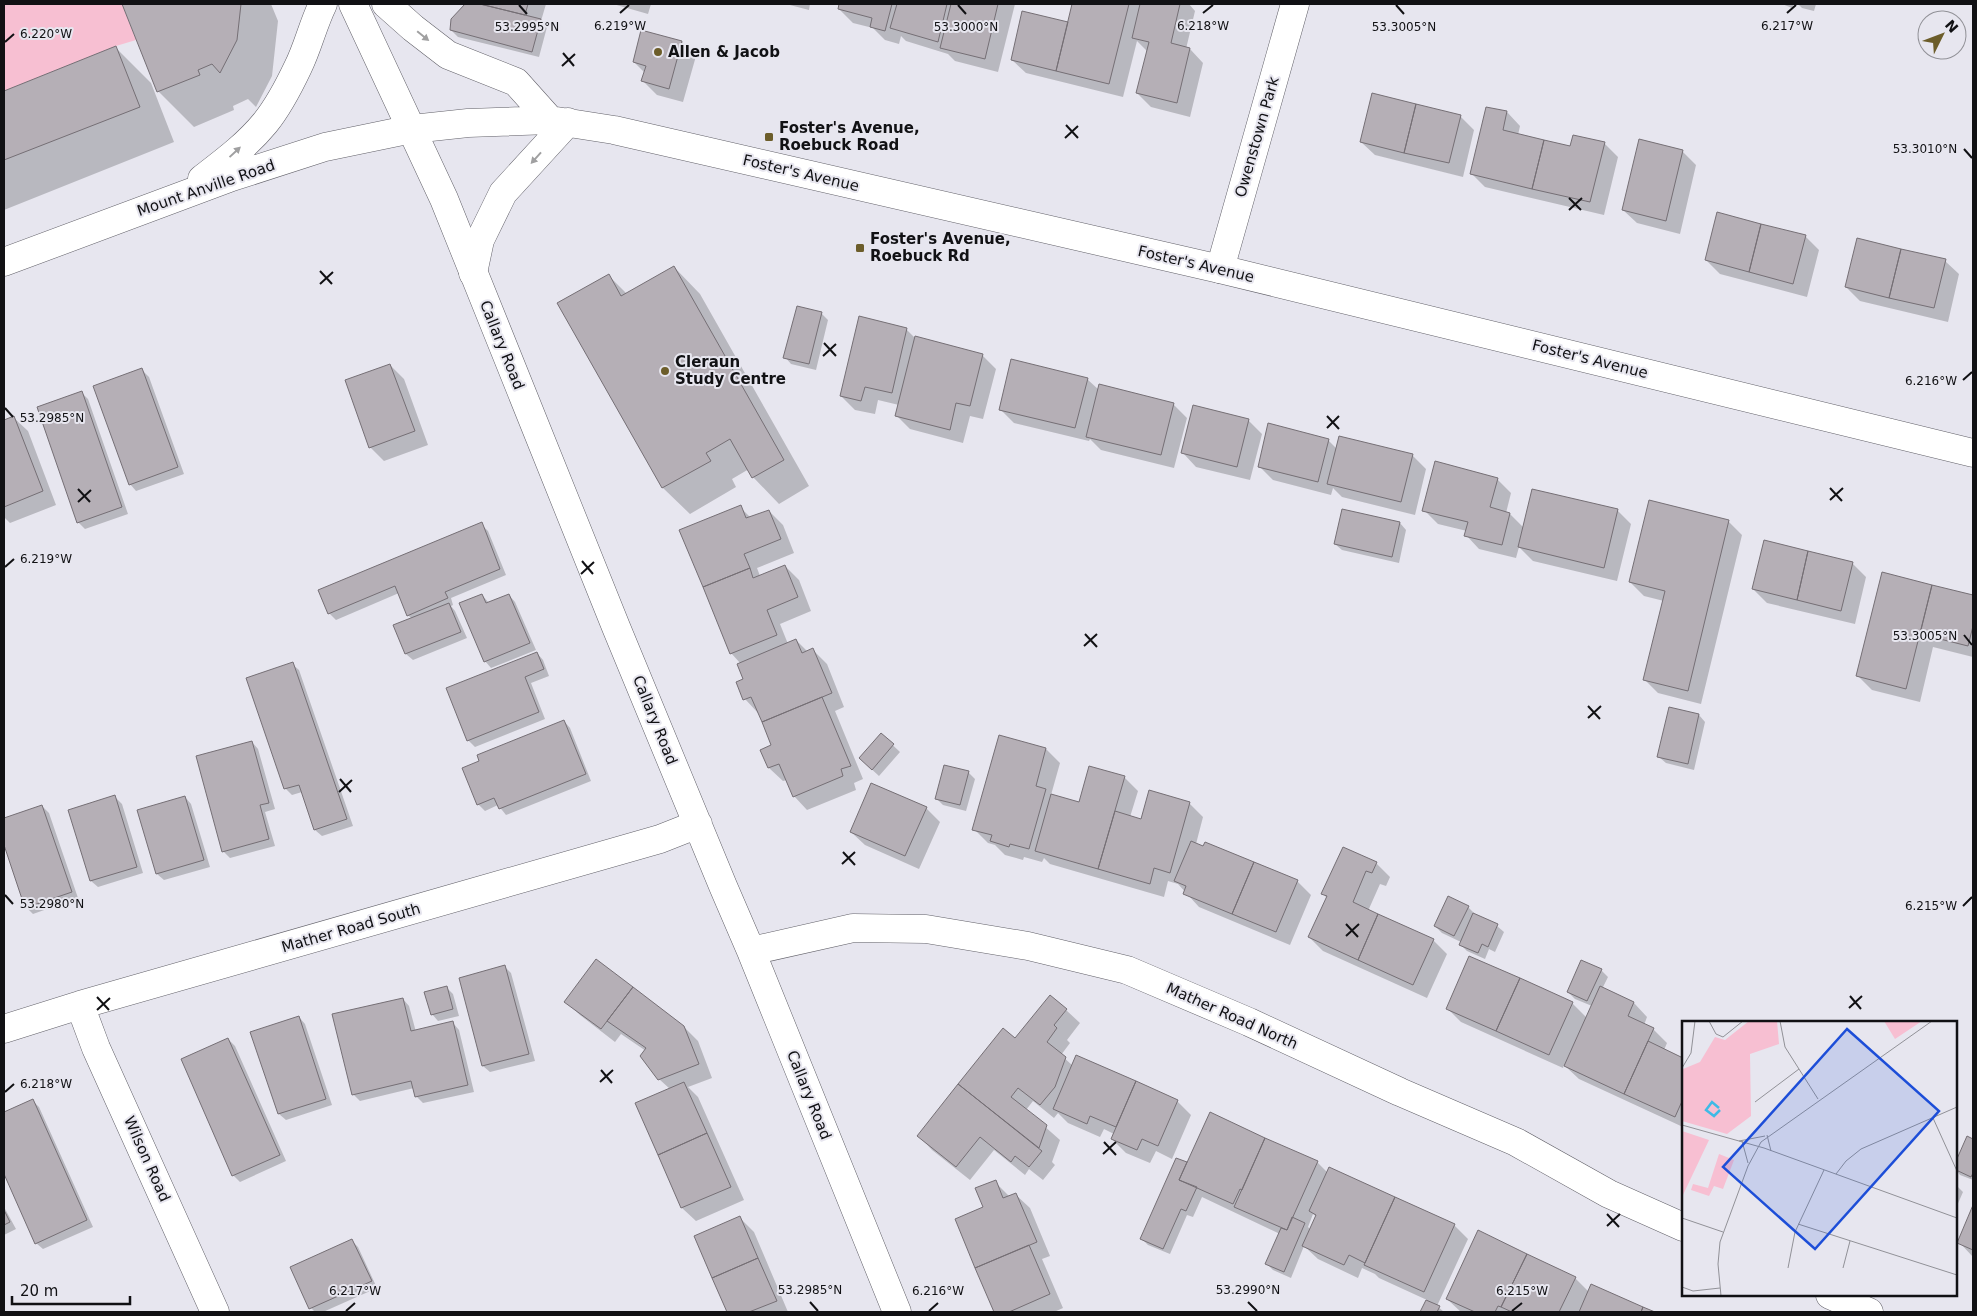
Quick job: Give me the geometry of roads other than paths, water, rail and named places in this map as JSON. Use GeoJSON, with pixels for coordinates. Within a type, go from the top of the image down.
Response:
{"type":"FeatureCollection","features":[{"type":"Feature","properties":{"kind":"street"},"geometry":{"type":"LineString","coordinates":[[183,194],[234,154],[264,123],[299,66],[314,22],[323,4]]}},
{"type":"Feature","properties":{"kind":"street","name":"Callary Road"},"geometry":{"type":"LineString","coordinates":[[353,4],[444,199],[897,1312]]}},
{"type":"Feature","properties":{"kind":"street"},"geometry":{"type":"LineString","coordinates":[[386,4],[448,55],[516,82],[559,121],[503,193],[480,240],[473,273]]}},
{"type":"Feature","properties":{"kind":"street","name":"Owenstown Park"},"geometry":{"type":"LineString","coordinates":[[1220,269],[1294,4]]}},
{"type":"Feature","properties":{"kind":"street","name":"Foster's Avenue"},"geometry":{"type":"LineString","coordinates":[[412,129],[468,123],[559,121],[614,130],[1220,269],[1973,453]]}},
{"type":"Feature","properties":{"kind":"street","name":"Mount Anville Road"},"geometry":{"type":"LineString","coordinates":[[4,262],[183,194],[326,147],[412,129]]}},
{"type":"Feature","properties":{"kind":"street","name":"Mather Road South"},"geometry":{"type":"LineString","coordinates":[[4,1029],[80,1005],[660,839],[698,824]]}},
{"type":"Feature","properties":{"kind":"street","name":"Mather Road North"},"geometry":{"type":"LineString","coordinates":[[751,952],[853,928],[926,929],[1028,946],[1126,970],[1249,1022],[1400,1092],[1516,1142],[1609,1194],[1682,1227]]}},
{"type":"Feature","properties":{"kind":"street","name":"Wilson Road"},"geometry":{"type":"LineString","coordinates":[[80,1005],[96,1048],[215,1312]]}},
{"type":"Feature","properties":{"kind":"street"},"geometry":{"type":"LineString","coordinates":[[1832,1296],[1869,1312]]}},
{"type":"Feature","properties":{"kind":"place","name":"Allen & Jacob"},"geometry":{"type":"Point","coordinates":[658,52]}},
{"type":"Feature","properties":{"kind":"place","name":"Foster's Avenue, Roebuck Road"},"geometry":{"type":"Point","coordinates":[769,137]}},
{"type":"Feature","properties":{"kind":"place","name":"Foster's Avenue, Roebuck Rd"},"geometry":{"type":"Point","coordinates":[860,248]}},
{"type":"Feature","properties":{"kind":"place","name":"Cleraun Study Centre"},"geometry":{"type":"Point","coordinates":[665,371]}}]}
